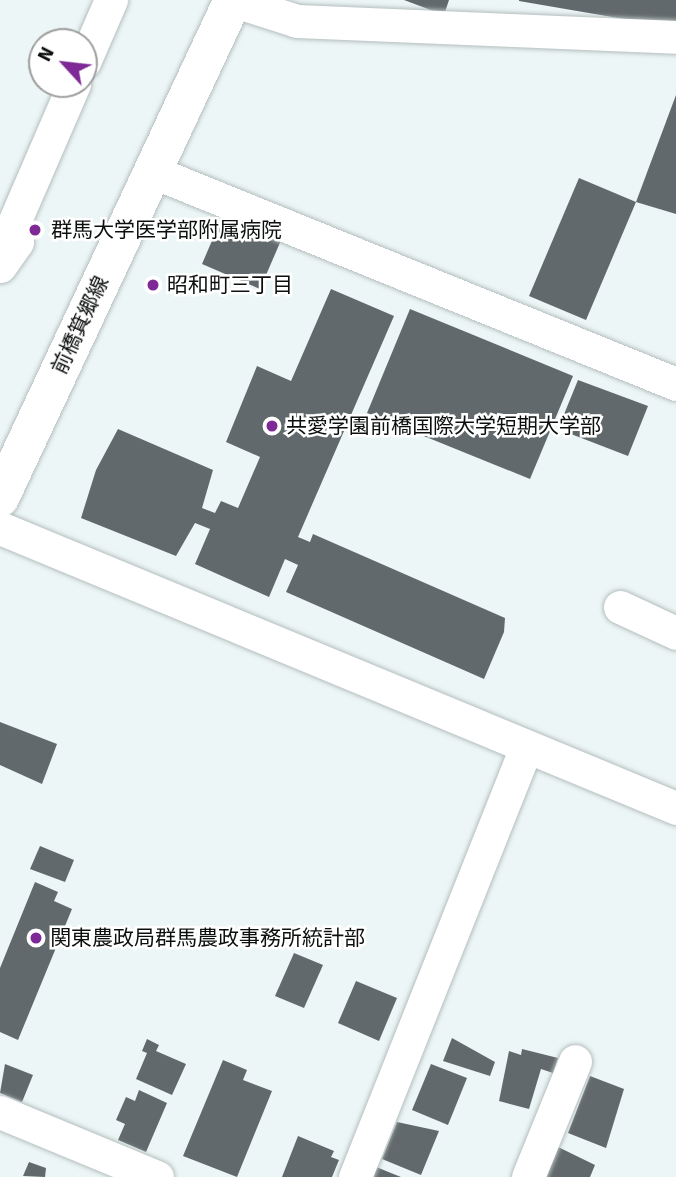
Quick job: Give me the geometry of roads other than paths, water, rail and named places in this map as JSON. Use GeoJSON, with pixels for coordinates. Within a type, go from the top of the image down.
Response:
{"type":"FeatureCollection","features":[{"type":"Feature","properties":{"kind":"main road","name":"前橋箕郷線"},"geometry":{"type":"LineString","coordinates":[[0,498],[232,0]]}},
{"type":"Feature","properties":{"kind":"street"},"geometry":{"type":"LineString","coordinates":[[98,30],[111,0]]}},
{"type":"Feature","properties":{"kind":"street"},"geometry":{"type":"LineString","coordinates":[[232,0],[297,21],[676,37]]}},
{"type":"Feature","properties":{"kind":"street"},"geometry":{"type":"LineString","coordinates":[[0,266],[17,242],[6,232],[68,98]]}},
{"type":"Feature","properties":{"kind":"street"},"geometry":{"type":"LineString","coordinates":[[152,171],[676,384]]}},
{"type":"Feature","properties":{"kind":"street"},"geometry":{"type":"LineString","coordinates":[[0,528],[676,808]]}},
{"type":"Feature","properties":{"kind":"street"},"geometry":{"type":"LineString","coordinates":[[620,607],[676,633]]}},
{"type":"Feature","properties":{"kind":"street"},"geometry":{"type":"LineString","coordinates":[[355,1177],[526,747]]}},
{"type":"Feature","properties":{"kind":"street"},"geometry":{"type":"LineString","coordinates":[[528,1177],[575,1061]]}},
{"type":"Feature","properties":{"kind":"street"},"geometry":{"type":"LineString","coordinates":[[0,1112],[157,1177]]}},
{"type":"Feature","properties":{"kind":"place","name":"群馬大学医学部附属病院"},"geometry":{"type":"Point","coordinates":[35,230]}},
{"type":"Feature","properties":{"kind":"place","name":"昭和町三丁目"},"geometry":{"type":"Point","coordinates":[153,285]}},
{"type":"Feature","properties":{"kind":"place","name":"共愛学園前橋国際大学短期大学部"},"geometry":{"type":"Point","coordinates":[272,426]}},
{"type":"Feature","properties":{"kind":"place","name":"関東農政局群馬農政事務所統計部"},"geometry":{"type":"Point","coordinates":[36,938]}}]}
